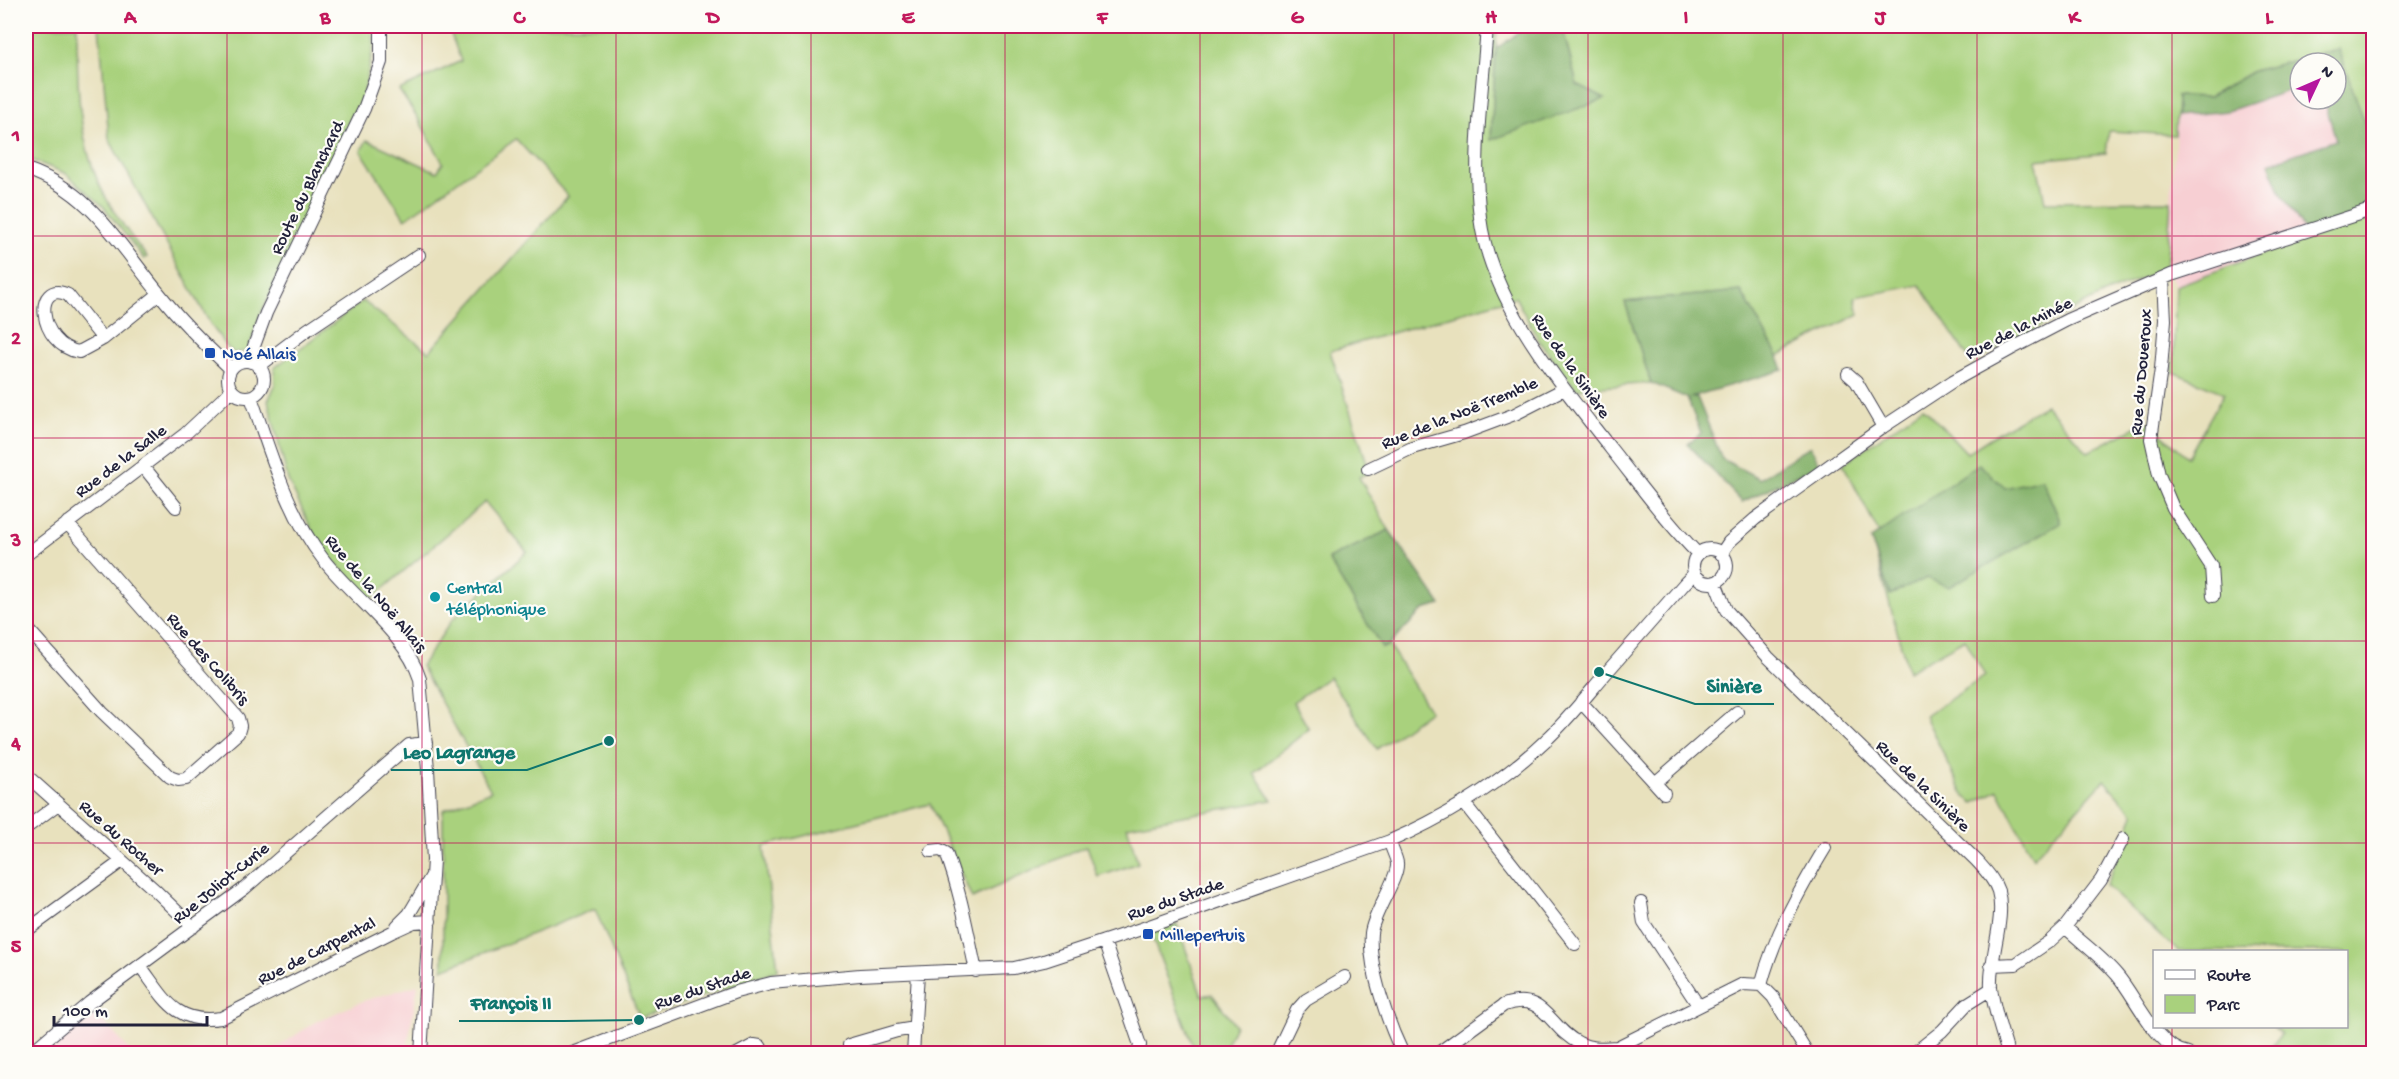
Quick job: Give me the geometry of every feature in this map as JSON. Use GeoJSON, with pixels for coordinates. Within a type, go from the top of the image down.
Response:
{"type":"FeatureCollection","features":[{"type":"Feature","properties":{"kind":"street","name":"Route du Blanchard"},"geometry":{"type":"LineString","coordinates":[[254,364],[266,313],[364,109],[381,62],[381,26]]}},
{"type":"Feature","properties":{"kind":"street","name":"Rue de la Sinière"},"geometry":{"type":"LineString","coordinates":[[1487,26],[1476,158],[1481,225],[1490,260],[1513,312],[1537,352],[1676,531],[1698,554]]}},
{"type":"Feature","properties":{"kind":"street"},"geometry":{"type":"LineString","coordinates":[[26,169],[56,182],[93,209],[159,294],[190,329],[231,369]]}},
{"type":"Feature","properties":{"kind":"street","name":"Rue de la Minée"},"geometry":{"type":"LineString","coordinates":[[1722,554],[1729,542],[1755,519],[1883,428],[1953,381],[2011,349],[2076,316],[2163,280],[2371,214]]}},
{"type":"Feature","properties":{"kind":"street"},"geometry":{"type":"LineString","coordinates":[[254,364],[264,378],[263,384],[251,397],[240,397],[232,390],[228,380],[231,369],[240,363],[254,364],[419,255]]}},
{"type":"Feature","properties":{"kind":"street","name":"Rue du Doueroux"},"geometry":{"type":"LineString","coordinates":[[2163,280],[2165,320],[2151,439],[2159,475],[2173,508],[2211,566],[2213,596]]}},
{"type":"Feature","properties":{"kind":"street"},"geometry":{"type":"LineString","coordinates":[[103,339],[68,295],[62,292],[53,294],[47,299],[43,306],[43,314],[51,334],[63,347],[79,352],[103,339],[159,294]]}},
{"type":"Feature","properties":{"kind":"street"},"geometry":{"type":"LineString","coordinates":[[1848,374],[1856,381],[1883,428]]}},
{"type":"Feature","properties":{"kind":"street","name":"Rue de la Noë Tremble"},"geometry":{"type":"LineString","coordinates":[[1368,469],[1412,448],[1464,433],[1515,414],[1564,389]]}},
{"type":"Feature","properties":{"kind":"street","name":"Rue de la Salle"},"geometry":{"type":"LineString","coordinates":[[26,555],[185,434],[232,390]]}},
{"type":"Feature","properties":{"kind":"street","name":"Rue de la Noë Allais"},"geometry":{"type":"LineString","coordinates":[[251,397],[283,484],[309,539],[323,560],[387,628],[416,666],[422,696],[426,743],[432,874],[421,1053]]}},
{"type":"Feature","properties":{"kind":"street"},"geometry":{"type":"LineString","coordinates":[[142,466],[176,507]]}},
{"type":"Feature","properties":{"kind":"street","name":"Rue des Colibris"},"geometry":{"type":"LineString","coordinates":[[26,627],[102,712],[171,777],[178,780],[186,778],[238,733],[240,726],[238,718],[67,522]]}},
{"type":"Feature","properties":{"kind":"street"},"geometry":{"type":"LineString","coordinates":[[1713,549],[1722,554],[1725,558],[1726,570],[1724,575],[1715,582],[1706,582],[1695,573],[1694,563],[1698,554],[1713,549]]}},
{"type":"Feature","properties":{"kind":"street","name":"Rue du Stade"},"geometry":{"type":"LineString","coordinates":[[570,1053],[771,982],[860,975],[976,971],[1014,968],[1034,963],[1104,941],[1390,841],[1429,823],[1464,803],[1525,759],[1548,739],[1695,573]]}},
{"type":"Feature","properties":{"kind":"street","name":"Rue de la Sinière"},"geometry":{"type":"LineString","coordinates":[[1715,582],[1726,610],[1763,652],[1995,883],[2000,913],[1991,965],[1991,989],[2008,1053]]}},
{"type":"Feature","properties":{"kind":"street"},"geometry":{"type":"LineString","coordinates":[[1581,702],[1659,788],[1737,712]]}},
{"type":"Feature","properties":{"kind":"street","name":"Rue Joliot-Curie"},"geometry":{"type":"LineString","coordinates":[[29,1048],[245,888],[409,746],[426,743]]}},
{"type":"Feature","properties":{"kind":"street","name":"Rue du Rocher"},"geometry":{"type":"LineString","coordinates":[[26,775],[193,927]]}},
{"type":"Feature","properties":{"kind":"street"},"geometry":{"type":"LineString","coordinates":[[1464,803],[1575,944]]}},
{"type":"Feature","properties":{"kind":"street"},"geometry":{"type":"LineString","coordinates":[[26,828],[58,804]]}},
{"type":"Feature","properties":{"kind":"street"},"geometry":{"type":"LineString","coordinates":[[1991,965],[2016,964],[2065,927],[2101,880],[2123,839]]}},
{"type":"Feature","properties":{"kind":"street"},"geometry":{"type":"LineString","coordinates":[[1390,841],[1397,862],[1397,870],[1379,907],[1371,932],[1374,964],[1381,997],[1403,1053]]}},
{"type":"Feature","properties":{"kind":"street"},"geometry":{"type":"LineString","coordinates":[[1761,985],[1767,963],[1800,890],[1825,848]]}},
{"type":"Feature","properties":{"kind":"street"},"geometry":{"type":"LineString","coordinates":[[931,851],[940,850],[946,853],[952,869],[963,902],[976,971]]}},
{"type":"Feature","properties":{"kind":"street"},"geometry":{"type":"LineString","coordinates":[[26,931],[122,861]]}},
{"type":"Feature","properties":{"kind":"street","name":"Rue de Carpental"},"geometry":{"type":"LineString","coordinates":[[392,932],[413,907],[432,874]]}},
{"type":"Feature","properties":{"kind":"street"},"geometry":{"type":"LineString","coordinates":[[1641,903],[1644,922],[1698,1005]]}},
{"type":"Feature","properties":{"kind":"street"},"geometry":{"type":"LineString","coordinates":[[413,907],[431,905]]}},
{"type":"Feature","properties":{"kind":"street","name":"Rue de Carpental"},"geometry":{"type":"LineString","coordinates":[[141,967],[171,1007],[192,1019],[206,1021],[221,1018],[414,922],[430,926]]}},
{"type":"Feature","properties":{"kind":"street","name":"Rue de la Noë Allais"},"geometry":{"type":"LineString","coordinates":[[415,1053],[430,926]]}},
{"type":"Feature","properties":{"kind":"street"},"geometry":{"type":"LineString","coordinates":[[2065,927],[2115,973],[2152,1027],[2178,1052],[2188,1053]]}},
{"type":"Feature","properties":{"kind":"street"},"geometry":{"type":"LineString","coordinates":[[1104,941],[1140,1045],[1138,1053]]}},
{"type":"Feature","properties":{"kind":"street"},"geometry":{"type":"LineString","coordinates":[[913,1053],[918,973]]}},
{"type":"Feature","properties":{"kind":"street"},"geometry":{"type":"LineString","coordinates":[[1276,1053],[1297,1010],[1306,1000],[1345,977]]}},
{"type":"Feature","properties":{"kind":"street"},"geometry":{"type":"LineString","coordinates":[[1437,1053],[1504,1005],[1517,1000],[1526,1000],[1537,1005],[1577,1042],[1594,1048],[1617,1047],[1743,984],[1761,985],[1773,997],[1809,1053]]}},
{"type":"Feature","properties":{"kind":"street"},"geometry":{"type":"LineString","coordinates":[[1913,1053],[1942,1031],[1967,1004],[1991,989]]}},
{"type":"Feature","properties":{"kind":"street"},"geometry":{"type":"LineString","coordinates":[[843,1033],[850,1049],[897,1030],[915,1028]]}},
{"type":"Feature","properties":{"kind":"street"},"geometry":{"type":"LineString","coordinates":[[603,1040],[609,1053]]}},
{"type":"Feature","properties":{"kind":"street"},"geometry":{"type":"LineString","coordinates":[[737,1053],[754,1045],[760,1046],[764,1053]]}},
{"type":"Feature","properties":{"kind":"shaded area"},"geometry":{"type":"Polygon","coordinates":[[[2288,91],[2288,111],[2328,111],[2336,140],[2300,221],[2308,236],[2176,286],[2166,269],[2177,116],[2228,111],[2288,91]]]}},
{"type":"Feature","properties":{"kind":"shaded area"},"geometry":{"type":"Polygon","coordinates":[[[418,985],[406,1053],[269,1053],[315,1022],[363,1001],[418,985]]]}},
{"type":"Feature","properties":{"kind":"shaded area"},"geometry":{"type":"Polygon","coordinates":[[[94,1011],[132,1053],[50,1053],[74,1030],[94,1011]]]}},
{"type":"Feature","properties":{"kind":"green space"},"geometry":{"type":"Polygon","coordinates":[[[26,26],[77,26],[80,113],[89,156],[105,196],[147,257],[144,259],[103,206],[65,173],[26,158],[26,83],[32,79],[26,68],[26,37],[28,35],[26,26]]]}},
{"type":"Feature","properties":{"kind":"green space"},"geometry":{"type":"Polygon","coordinates":[[[99,26],[373,26],[374,45],[363,97],[346,128],[260,316],[248,351],[234,353],[211,325],[109,139],[99,26]]]}},
{"type":"Feature","properties":{"kind":"green space"},"geometry":{"type":"Polygon","coordinates":[[[448,26],[855,26],[916,32],[917,26],[1497,26],[1491,139],[1604,99],[1577,85],[1562,26],[2373,26],[2373,145],[2348,77],[2348,51],[2288,51],[2288,62],[2253,71],[2209,97],[2177,96],[2175,135],[2109,131],[2106,153],[2036,160],[2045,202],[2171,201],[2166,269],[2108,292],[1971,362],[1920,285],[1855,297],[1859,314],[1778,356],[1741,291],[1625,302],[1651,383],[1576,389],[1540,342],[1515,297],[1330,351],[1370,472],[1359,477],[1389,530],[1328,559],[1383,648],[1389,645],[1430,711],[1377,749],[1329,677],[1293,702],[1309,729],[1254,773],[1272,800],[1127,826],[1138,863],[1098,877],[1087,846],[972,898],[930,804],[764,846],[778,970],[640,1018],[595,909],[443,969],[443,810],[491,791],[421,666],[452,620],[527,552],[485,502],[371,599],[321,549],[288,480],[268,401],[275,385],[274,368],[363,301],[429,352],[568,196],[516,139],[405,219],[361,151],[367,140],[437,172],[443,163],[399,90],[461,61],[448,26]]]}},
{"type":"Feature","properties":{"kind":"green space"},"geometry":{"type":"Polygon","coordinates":[[[1528,26],[1562,26],[1577,85],[1605,99],[1491,140],[1496,49],[1528,26]]]}},
{"type":"Feature","properties":{"kind":"green space"},"geometry":{"type":"Polygon","coordinates":[[[2288,62],[2288,91],[2228,111],[2177,116],[2177,96],[2209,97],[2253,71],[2288,62]]]}},
{"type":"Feature","properties":{"kind":"green space"},"geometry":{"type":"Polygon","coordinates":[[[2348,76],[2373,145],[2373,212],[2308,236],[2281,193],[2269,163],[2336,140],[2328,111],[2348,111],[2348,76]]]}},
{"type":"Feature","properties":{"kind":"green space"},"geometry":{"type":"Polygon","coordinates":[[[2373,212],[2373,1053],[2267,1053],[2281,1034],[2275,1028],[2348,1028],[2348,950],[2177,950],[2106,886],[2134,814],[2104,780],[2033,858],[1998,790],[1974,803],[1964,796],[1925,716],[1985,676],[1965,639],[1908,671],[1872,540],[1879,533],[1843,464],[1923,407],[1967,453],[2046,405],[2088,452],[2147,421],[2188,457],[2224,393],[2173,372],[2176,286],[2373,212]]]}},
{"type":"Feature","properties":{"kind":"green space"},"geometry":{"type":"Polygon","coordinates":[[[1741,291],[1778,356],[1783,370],[1690,397],[1697,397],[1722,459],[1760,479],[1810,446],[1820,464],[1742,502],[1688,444],[1701,433],[1687,398],[1651,383],[1625,302],[1741,291]]]}},
{"type":"Feature","properties":{"kind":"green space"},"geometry":{"type":"Polygon","coordinates":[[[1979,464],[2005,488],[2042,479],[2061,523],[1949,587],[1927,578],[1890,595],[1871,539],[1979,464]]]}},
{"type":"Feature","properties":{"kind":"green space"},"geometry":{"type":"Polygon","coordinates":[[[1389,530],[1441,605],[1423,610],[1389,645],[1382,648],[1328,559],[1389,530]]]}},
{"type":"Feature","properties":{"kind":"green space"},"geometry":{"type":"Polygon","coordinates":[[[1177,924],[1202,996],[1212,994],[1235,1025],[1222,1053],[1196,1053],[1150,932],[1177,924]]]}},
{"type":"Feature","properties":{"kind":"place","name":"Noé Allais"},"geometry":{"type":"Point","coordinates":[210,353]}},
{"type":"Feature","properties":{"kind":"place","name":"Central téléphonique"},"geometry":{"type":"Point","coordinates":[435,597]}},
{"type":"Feature","properties":{"kind":"place","name":"Sinière"},"geometry":{"type":"Point","coordinates":[1599,672]}},
{"type":"Feature","properties":{"kind":"place","name":"Leo Lagrange"},"geometry":{"type":"Point","coordinates":[609,741]}},
{"type":"Feature","properties":{"kind":"place","name":"Millepertuis"},"geometry":{"type":"Point","coordinates":[1148,934]}},
{"type":"Feature","properties":{"kind":"place","name":"François II"},"geometry":{"type":"Point","coordinates":[639,1020]}}]}
